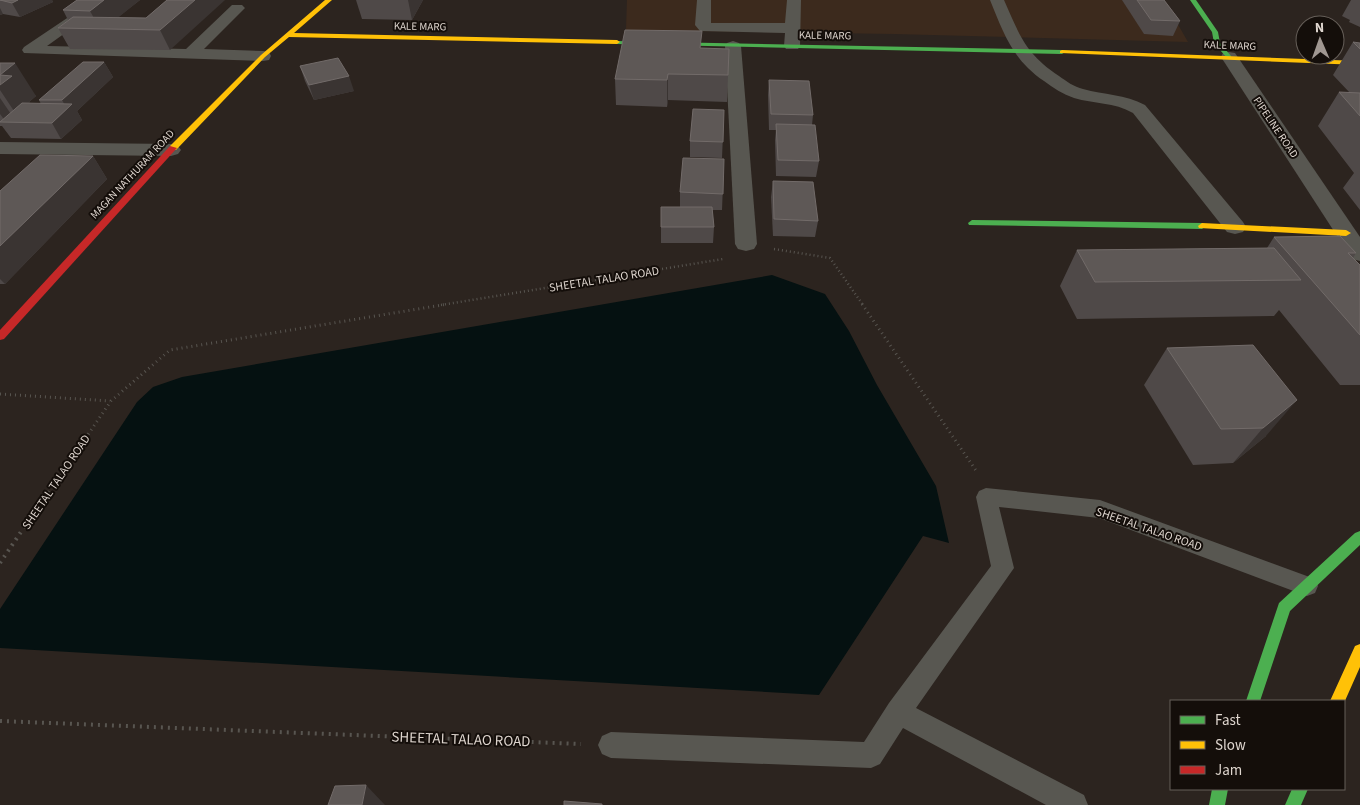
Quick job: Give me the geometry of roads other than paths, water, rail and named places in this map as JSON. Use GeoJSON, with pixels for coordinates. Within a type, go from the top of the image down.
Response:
{"type":"FeatureCollection","features":[{"type":"Feature","properties":{"kind":"main road","name":"MAGAN NATHURAM ROAD"},"geometry":{"type":"LineString","coordinates":[[0,336],[170,150],[264,56],[329,0]]}},
{"type":"Feature","properties":{"kind":"main road","name":"PIPELINE ROAD"},"geometry":{"type":"LineString","coordinates":[[1193,0],[1215,32],[1223,50]]}},
{"type":"Feature","properties":{"kind":"main road"},"geometry":{"type":"LineString","coordinates":[[1183,11],[1201,12]]}},
{"type":"Feature","properties":{"kind":"main road"},"geometry":{"type":"LineString","coordinates":[[1203,34],[1223,50]]}},
{"type":"Feature","properties":{"kind":"main road","name":"KALE MARG"},"geometry":{"type":"LineString","coordinates":[[289,35],[1020,51],[1223,50],[1360,62]]}},
{"type":"Feature","properties":{"kind":"main road"},"geometry":{"type":"LineString","coordinates":[[972,223],[1235,227],[1346,233]]}},
{"type":"Feature","properties":{"kind":"main road"},"geometry":{"type":"LineString","coordinates":[[1252,700],[1284,607],[1360,537]]}},
{"type":"Feature","properties":{"kind":"main road"},"geometry":{"type":"LineString","coordinates":[[1337,700],[1360,651]]}},
{"type":"Feature","properties":{"kind":"main road"},"geometry":{"type":"LineString","coordinates":[[1217,805],[1220,790]]}},
{"type":"Feature","properties":{"kind":"main road"},"geometry":{"type":"LineString","coordinates":[[1293,805],[1300,790]]}},
{"type":"Feature","properties":{"kind":"street"},"geometry":{"type":"LineString","coordinates":[[104,0],[30,50],[264,56]]}},
{"type":"Feature","properties":{"kind":"street"},"geometry":{"type":"LineString","coordinates":[[704,0],[703,25],[706,28],[793,28]]}},
{"type":"Feature","properties":{"kind":"street"},"geometry":{"type":"LineString","coordinates":[[792,47],[794,0]]}},
{"type":"Feature","properties":{"kind":"street"},"geometry":{"type":"LineString","coordinates":[[997,0],[1020,51],[1064,89],[1081,94],[1129,102],[1139,109],[1235,227]]}},
{"type":"Feature","properties":{"kind":"street"},"geometry":{"type":"LineString","coordinates":[[190,54],[237,8]]}},
{"type":"Feature","properties":{"kind":"street"},"geometry":{"type":"LineString","coordinates":[[717,28],[725,46],[746,244]]}},
{"type":"Feature","properties":{"kind":"street","name":"PIPELINE ROAD"},"geometry":{"type":"LineString","coordinates":[[1223,50],[1360,254]]}},
{"type":"Feature","properties":{"kind":"street"},"geometry":{"type":"LineString","coordinates":[[0,148],[170,150]]}},
{"type":"Feature","properties":{"kind":"lane","name":"SHEETAL TALAO ROAD"},"geometry":{"type":"LineString","coordinates":[[986,497],[1100,509],[1307,586]]}},
{"type":"Feature","properties":{"kind":"lane"},"geometry":{"type":"LineString","coordinates":[[611,745],[871,755],[898,712],[1004,568],[986,497]]}},
{"type":"Feature","properties":{"kind":"lane"},"geometry":{"type":"LineString","coordinates":[[898,712],[1074,805]]}}]}
